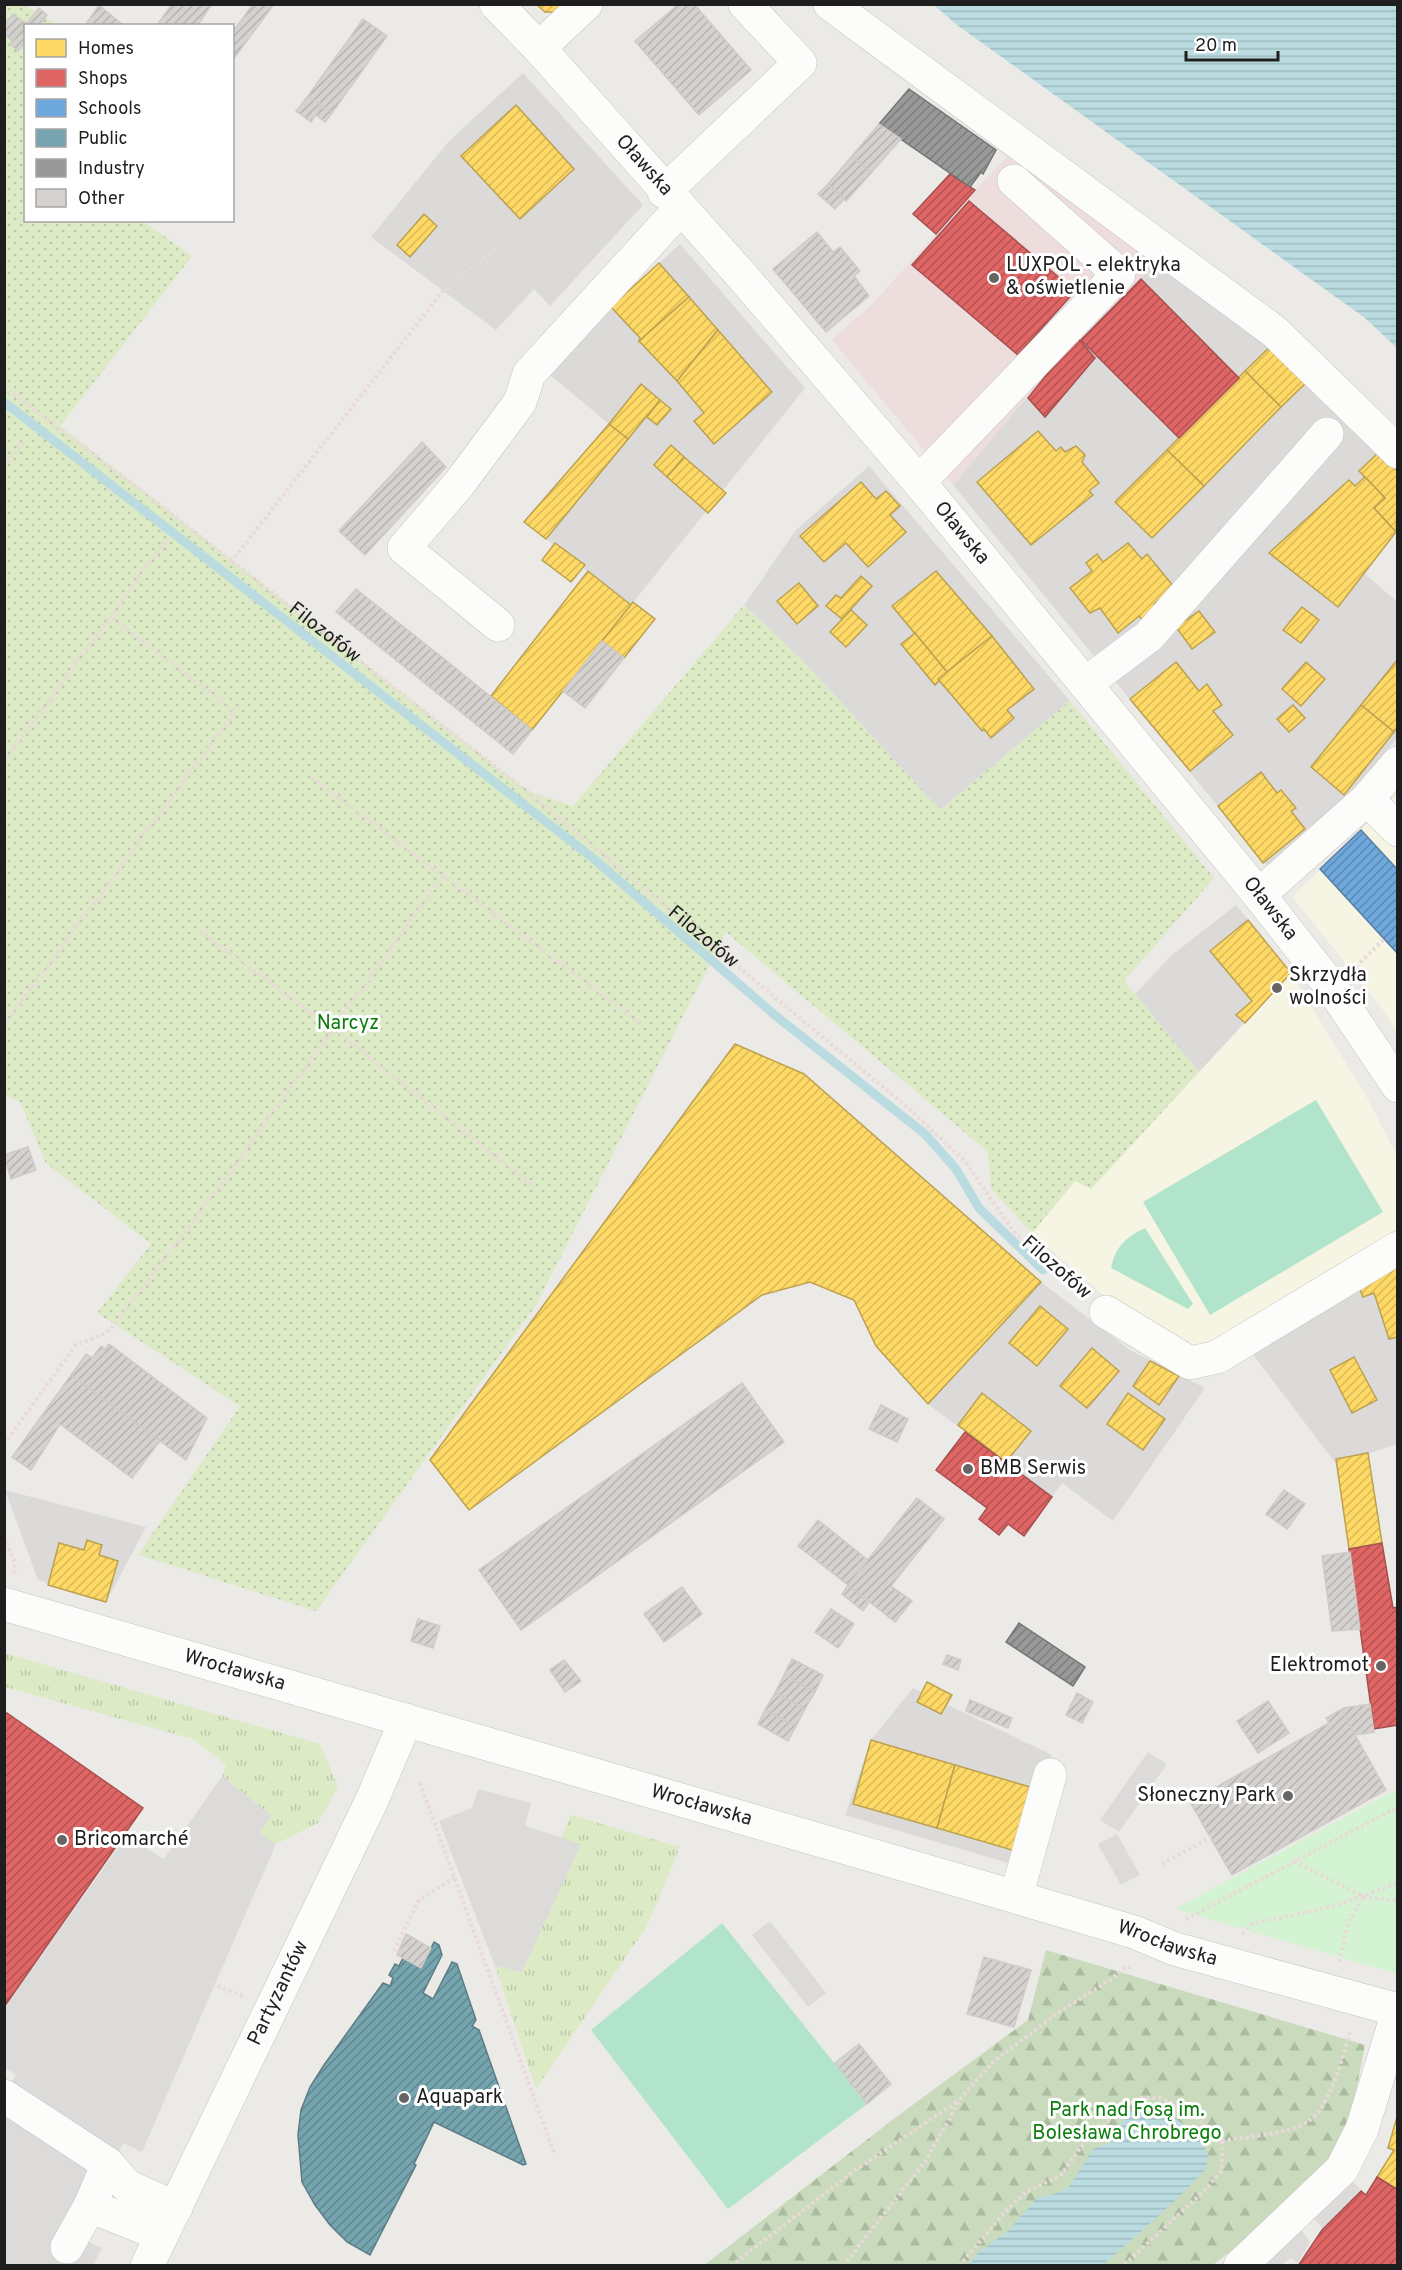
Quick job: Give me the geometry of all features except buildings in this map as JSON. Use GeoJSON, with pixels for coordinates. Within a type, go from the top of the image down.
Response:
{"type":"FeatureCollection","features":[{"type":"Feature","properties":{"kind":"street","name":"Oławska"},"geometry":{"type":"LineString","coordinates":[[496,4],[539,48],[919,482],[1332,988],[1398,1086]]}},
{"type":"Feature","properties":{"kind":"street"},"geometry":{"type":"LineString","coordinates":[[539,48],[586,4]]}},
{"type":"Feature","properties":{"kind":"street"},"geometry":{"type":"LineString","coordinates":[[498,625],[404,548],[459,484],[520,402],[529,374],[672,200],[800,63],[746,4]]}},
{"type":"Feature","properties":{"kind":"street"},"geometry":{"type":"LineString","coordinates":[[830,4],[1275,332],[1398,452]]}},
{"type":"Feature","properties":{"kind":"street"},"geometry":{"type":"LineString","coordinates":[[919,482],[1119,274],[1014,181]]}},
{"type":"Feature","properties":{"kind":"street"},"geometry":{"type":"LineString","coordinates":[[1085,684],[1149,636],[1327,434]]}},
{"type":"Feature","properties":{"kind":"street"},"geometry":{"type":"LineString","coordinates":[[1258,895],[1367,799],[1398,763]]}},
{"type":"Feature","properties":{"kind":"street"},"geometry":{"type":"LineString","coordinates":[[1367,799],[1398,830]]}},
{"type":"Feature","properties":{"kind":"street","name":"Filozofów"},"geometry":{"type":"LineString","coordinates":[[1106,1311],[1191,1362],[1217,1358],[1398,1248]]}},
{"type":"Feature","properties":{"kind":"street","name":"Wrocławska"},"geometry":{"type":"LineString","coordinates":[[4,1604],[1016,1897],[1134,1932],[1175,1949],[1398,2011]]}},
{"type":"Feature","properties":{"kind":"street","name":"Partyzantów"},"geometry":{"type":"LineString","coordinates":[[147,2265],[372,1800],[406,1720]]}},
{"type":"Feature","properties":{"kind":"street"},"geometry":{"type":"LineString","coordinates":[[1016,1897],[1050,1775]]}},
{"type":"Feature","properties":{"kind":"street"},"geometry":{"type":"LineString","coordinates":[[1240,2265],[1342,2169],[1387,2083],[1398,2011]]}},
{"type":"Feature","properties":{"kind":"street"},"geometry":{"type":"LineString","coordinates":[[6,2099],[108,2164],[127,2186],[169,2221]]}},
{"type":"Feature","properties":{"kind":"street"},"geometry":{"type":"LineString","coordinates":[[67,2247],[90,2206],[108,2164]]}},
{"type":"Feature","properties":{"kind":"street"},"geometry":{"type":"LineString","coordinates":[[90,2206],[169,2221]]}},
{"type":"Feature","properties":{"kind":"path"},"geometry":{"type":"LineString","coordinates":[[231,562],[442,292],[502,243]]}},
{"type":"Feature","properties":{"kind":"path","name":"Filozofów"},"geometry":{"type":"LineString","coordinates":[[4,387],[533,796],[908,1107],[965,1161],[1012,1231],[1106,1311]]}},
{"type":"Feature","properties":{"kind":"path"},"geometry":{"type":"LineString","coordinates":[[4,468],[24,441]]}},
{"type":"Feature","properties":{"kind":"path"},"geometry":{"type":"LineString","coordinates":[[4,762],[168,538]]}},
{"type":"Feature","properties":{"kind":"path"},"geometry":{"type":"LineString","coordinates":[[4,1025],[235,712],[110,616]]}},
{"type":"Feature","properties":{"kind":"path"},"geometry":{"type":"LineString","coordinates":[[312,778],[640,1023]]}},
{"type":"Feature","properties":{"kind":"path"},"geometry":{"type":"LineString","coordinates":[[4,1444],[76,1345],[104,1334],[115,1325],[220,1186],[443,876]]}},
{"type":"Feature","properties":{"kind":"path"},"geometry":{"type":"LineString","coordinates":[[200,931],[332,1028],[535,1187]]}},
{"type":"Feature","properties":{"kind":"path"},"geometry":{"type":"LineString","coordinates":[[1349,973],[1384,939]]}},
{"type":"Feature","properties":{"kind":"path"},"geometry":{"type":"LineString","coordinates":[[420,1783],[554,2154]]}},
{"type":"Feature","properties":{"kind":"path"},"geometry":{"type":"LineString","coordinates":[[1185,1919],[1398,1807]]}},
{"type":"Feature","properties":{"kind":"path"},"geometry":{"type":"LineString","coordinates":[[1162,1864],[1211,1838]]}},
{"type":"Feature","properties":{"kind":"path"},"geometry":{"type":"LineString","coordinates":[[1294,1861],[1364,1897],[1398,1901]]}},
{"type":"Feature","properties":{"kind":"path"},"geometry":{"type":"LineString","coordinates":[[394,1951],[419,1900],[455,1877]]}},
{"type":"Feature","properties":{"kind":"path"},"geometry":{"type":"LineString","coordinates":[[1238,1938],[1252,1924],[1364,1897],[1398,1883]]}},
{"type":"Feature","properties":{"kind":"path"},"geometry":{"type":"LineString","coordinates":[[1338,1966],[1349,1921],[1364,1897]]}},
{"type":"Feature","properties":{"kind":"path"},"geometry":{"type":"LineString","coordinates":[[53,1939],[98,1969]]}},
{"type":"Feature","properties":{"kind":"path"},"geometry":{"type":"LineString","coordinates":[[843,2265],[925,2162],[962,2098],[992,2063],[1056,2014],[1110,1980],[1125,1967]]}},
{"type":"Feature","properties":{"kind":"path"},"geometry":{"type":"LineString","coordinates":[[184,1973],[244,1996]]}},
{"type":"Feature","properties":{"kind":"path"},"geometry":{"type":"LineString","coordinates":[[1222,2141],[1296,2127],[1308,2122],[1320,2111],[1350,2032]]}},
{"type":"Feature","properties":{"kind":"path"},"geometry":{"type":"LineString","coordinates":[[730,2265],[854,2171],[962,2098]]}},
{"type":"Feature","properties":{"kind":"path"},"geometry":{"type":"LineString","coordinates":[[959,2265],[1008,2208],[1026,2192],[1060,2176],[1087,2139],[1103,2127],[1117,2109],[1141,2098],[1161,2098],[1186,2109],[1222,2141],[1222,2170],[1204,2191],[1123,2265]]}},
{"type":"Feature","properties":{"kind":"shaded area"},"geometry":{"type":"Polygon","coordinates":[[[523,73],[643,205],[550,306],[534,289],[496,330],[371,237],[449,141],[523,73]]]}},
{"type":"Feature","properties":{"kind":"shaded area"},"geometry":{"type":"Polygon","coordinates":[[[1007,156],[1153,260],[1141,279],[1081,340],[1077,338],[953,485],[832,340],[873,303],[1007,156]]]}},
{"type":"Feature","properties":{"kind":"shaded area"},"geometry":{"type":"Polygon","coordinates":[[[680,244],[805,388],[631,605],[524,522],[609,424],[549,374],[611,307],[680,244]]]}},
{"type":"Feature","properties":{"kind":"shaded area"},"geometry":{"type":"Polygon","coordinates":[[[1153,260],[1272,345],[1397,472],[1397,530],[1364,573],[1397,602],[1397,738],[1349,799],[1268,867],[953,485],[1077,337],[1081,340],[1141,279],[1153,260]]]}},
{"type":"Feature","properties":{"kind":"shaded area"},"geometry":{"type":"Polygon","coordinates":[[[869,466],[1070,701],[940,810],[804,662],[744,605],[796,530],[869,466]]]}},
{"type":"Feature","properties":{"kind":"shaded area"},"geometry":{"type":"Polygon","coordinates":[[[1397,795],[1397,1032],[1381,1007],[1292,897],[1397,795]]]}},
{"type":"Feature","properties":{"kind":"shaded area"},"geometry":{"type":"Polygon","coordinates":[[[1236,905],[1291,973],[1199,1072],[1135,994],[1172,955],[1236,905]]]}},
{"type":"Feature","properties":{"kind":"shaded area"},"geometry":{"type":"Polygon","coordinates":[[[1291,973],[1366,1096],[1397,1156],[1397,1234],[1213,1347],[1195,1348],[1109,1300],[1032,1233],[1075,1181],[1091,1189],[1291,973]]]}},
{"type":"Feature","properties":{"kind":"shaded area"},"geometry":{"type":"Polygon","coordinates":[[[1397,1261],[1397,1444],[1336,1464],[1252,1353],[1397,1261]]]}},
{"type":"Feature","properties":{"kind":"shaded area"},"geometry":{"type":"Polygon","coordinates":[[[1041,1282],[1130,1350],[1205,1388],[1113,1521],[1062,1483],[1052,1497],[928,1404],[1041,1282]]]}},
{"type":"Feature","properties":{"kind":"shaded area"},"geometry":{"type":"Polygon","coordinates":[[[5,1490],[146,1527],[106,1602],[38,1580],[5,1490]]]}},
{"type":"Feature","properties":{"kind":"shaded area"},"geometry":{"type":"Polygon","coordinates":[[[913,1688],[1052,1755],[1019,1866],[845,1815],[871,1740],[913,1688]]]}},
{"type":"Feature","properties":{"kind":"shaded area"},"geometry":{"type":"Polygon","coordinates":[[[1148,1752],[1167,1764],[1119,1832],[1100,1820],[1148,1752]]]}},
{"type":"Feature","properties":{"kind":"shaded area"},"geometry":{"type":"Polygon","coordinates":[[[222,1776],[272,1816],[259,1832],[276,1844],[142,2152],[123,2143],[80,2238],[102,2248],[93,2265],[5,2266],[5,2092],[16,2075],[5,2068],[5,2007],[126,1836],[164,1859],[222,1776]]]}},
{"type":"Feature","properties":{"kind":"shaded area"},"geometry":{"type":"Polygon","coordinates":[[[478,1789],[531,1803],[525,1826],[581,1844],[522,1972],[495,1966],[439,1821],[472,1808],[478,1789]]]}},
{"type":"Feature","properties":{"kind":"shaded area"},"geometry":{"type":"Polygon","coordinates":[[[1117,1834],[1140,1875],[1121,1885],[1098,1844],[1117,1834]]]}},
{"type":"Feature","properties":{"kind":"shaded area"},"geometry":{"type":"Polygon","coordinates":[[[770,1921],[826,1993],[808,2007],[752,1935],[770,1921]]]}},
{"type":"Feature","properties":{"kind":"shaded area"},"geometry":{"type":"Polygon","coordinates":[[[1346,2175],[1360,2189],[1322,2228],[1308,2212],[1346,2175]]]}},
{"type":"Feature","properties":{"kind":"shaded area"},"geometry":{"type":"Polygon","coordinates":[[[1297,2223],[1310,2242],[1298,2263],[1291,2258],[1282,2265],[1264,2265],[1297,2223]]]}},
{"type":"Feature","properties":{"kind":"green space","name":"Narcyz"},"geometry":{"type":"Polygon","coordinates":[[[5,5],[24,5],[56,24],[24,24],[24,222],[144,222],[192,256],[60,426],[516,782],[531,792],[573,806],[744,605],[804,662],[940,810],[1070,701],[1214,878],[1124,981],[1199,1072],[1091,1189],[1075,1181],[1032,1233],[991,1189],[988,1152],[726,932],[536,1305],[316,1611],[138,1555],[240,1406],[97,1313],[151,1244],[46,1163],[20,1102],[5,1095],[5,5]]]}},
{"type":"Feature","properties":{"kind":"green space"},"geometry":{"type":"Polygon","coordinates":[[[1316,1100],[1383,1212],[1210,1315],[1143,1202],[1316,1100]]]}},
{"type":"Feature","properties":{"kind":"green space"},"geometry":{"type":"Polygon","coordinates":[[[1145,1228],[1193,1304],[1188,1309],[1111,1268],[1115,1254],[1122,1244],[1145,1228]]]}},
{"type":"Feature","properties":{"kind":"green space"},"geometry":{"type":"Polygon","coordinates":[[[4,1653],[320,1744],[338,1787],[318,1823],[276,1844],[258,1832],[271,1816],[222,1776],[226,1765],[193,1739],[5,1687],[4,1653]]]}},
{"type":"Feature","properties":{"kind":"green space"},"geometry":{"type":"Polygon","coordinates":[[[1397,1789],[1397,1974],[1175,1909],[1397,1789]]]}},
{"type":"Feature","properties":{"kind":"green space"},"geometry":{"type":"Polygon","coordinates":[[[571,1815],[680,1847],[647,1926],[536,2089],[495,1966],[522,1972],[580,1844],[561,1838],[571,1815]]]}},
{"type":"Feature","properties":{"kind":"green space"},"geometry":{"type":"Polygon","coordinates":[[[722,1923],[867,2104],[728,2209],[591,2030],[722,1923]]]}},
{"type":"Feature","properties":{"kind":"green space","name":"Park nad Fosą im. Bolesława Chrobrego"},"geometry":{"type":"Polygon","coordinates":[[[1046,1950],[1365,2045],[1346,2143],[1292,2202],[1213,2265],[703,2266],[895,2118],[1028,2020],[1046,1950]]]}},
{"type":"Feature","properties":{"kind":"water"},"geometry":{"type":"Polygon","coordinates":[[[934,5],[1397,5],[1397,348],[1365,318],[957,25],[934,5]]]}},
{"type":"Feature","properties":{"kind":"water"},"geometry":{"type":"Polygon","coordinates":[[[1140,2106],[1155,2109],[1182,2123],[1205,2148],[1208,2160],[1207,2165],[1192,2184],[1160,2215],[1103,2265],[969,2265],[978,2253],[1009,2230],[1037,2198],[1058,2193],[1069,2187],[1093,2149],[1111,2142],[1125,2117],[1134,2108],[1140,2106]]]}},
{"type":"Feature","properties":{"kind":"waterway"},"geometry":{"type":"LineString","coordinates":[[4,402],[594,859],[776,1016],[925,1134],[956,1169],[979,1208],[1043,1270]]}},
{"type":"Feature","properties":{"kind":"place","name":"LUXPOL - elektryka & oświetlenie"},"geometry":{"type":"Point","coordinates":[994,278]}},
{"type":"Feature","properties":{"kind":"place","name":"Skrzydła wolności"},"geometry":{"type":"Point","coordinates":[1277,988]}},
{"type":"Feature","properties":{"kind":"place","name":"BMB Serwis"},"geometry":{"type":"Point","coordinates":[968,1469]}},
{"type":"Feature","properties":{"kind":"place","name":"Elektromot"},"geometry":{"type":"Point","coordinates":[1381,1666]}},
{"type":"Feature","properties":{"kind":"place","name":"Słoneczny Park"},"geometry":{"type":"Point","coordinates":[1288,1796]}},
{"type":"Feature","properties":{"kind":"place","name":"Bricomarché"},"geometry":{"type":"Point","coordinates":[62,1840]}},
{"type":"Feature","properties":{"kind":"place","name":"Aquapark"},"geometry":{"type":"Point","coordinates":[404,2098]}}]}
